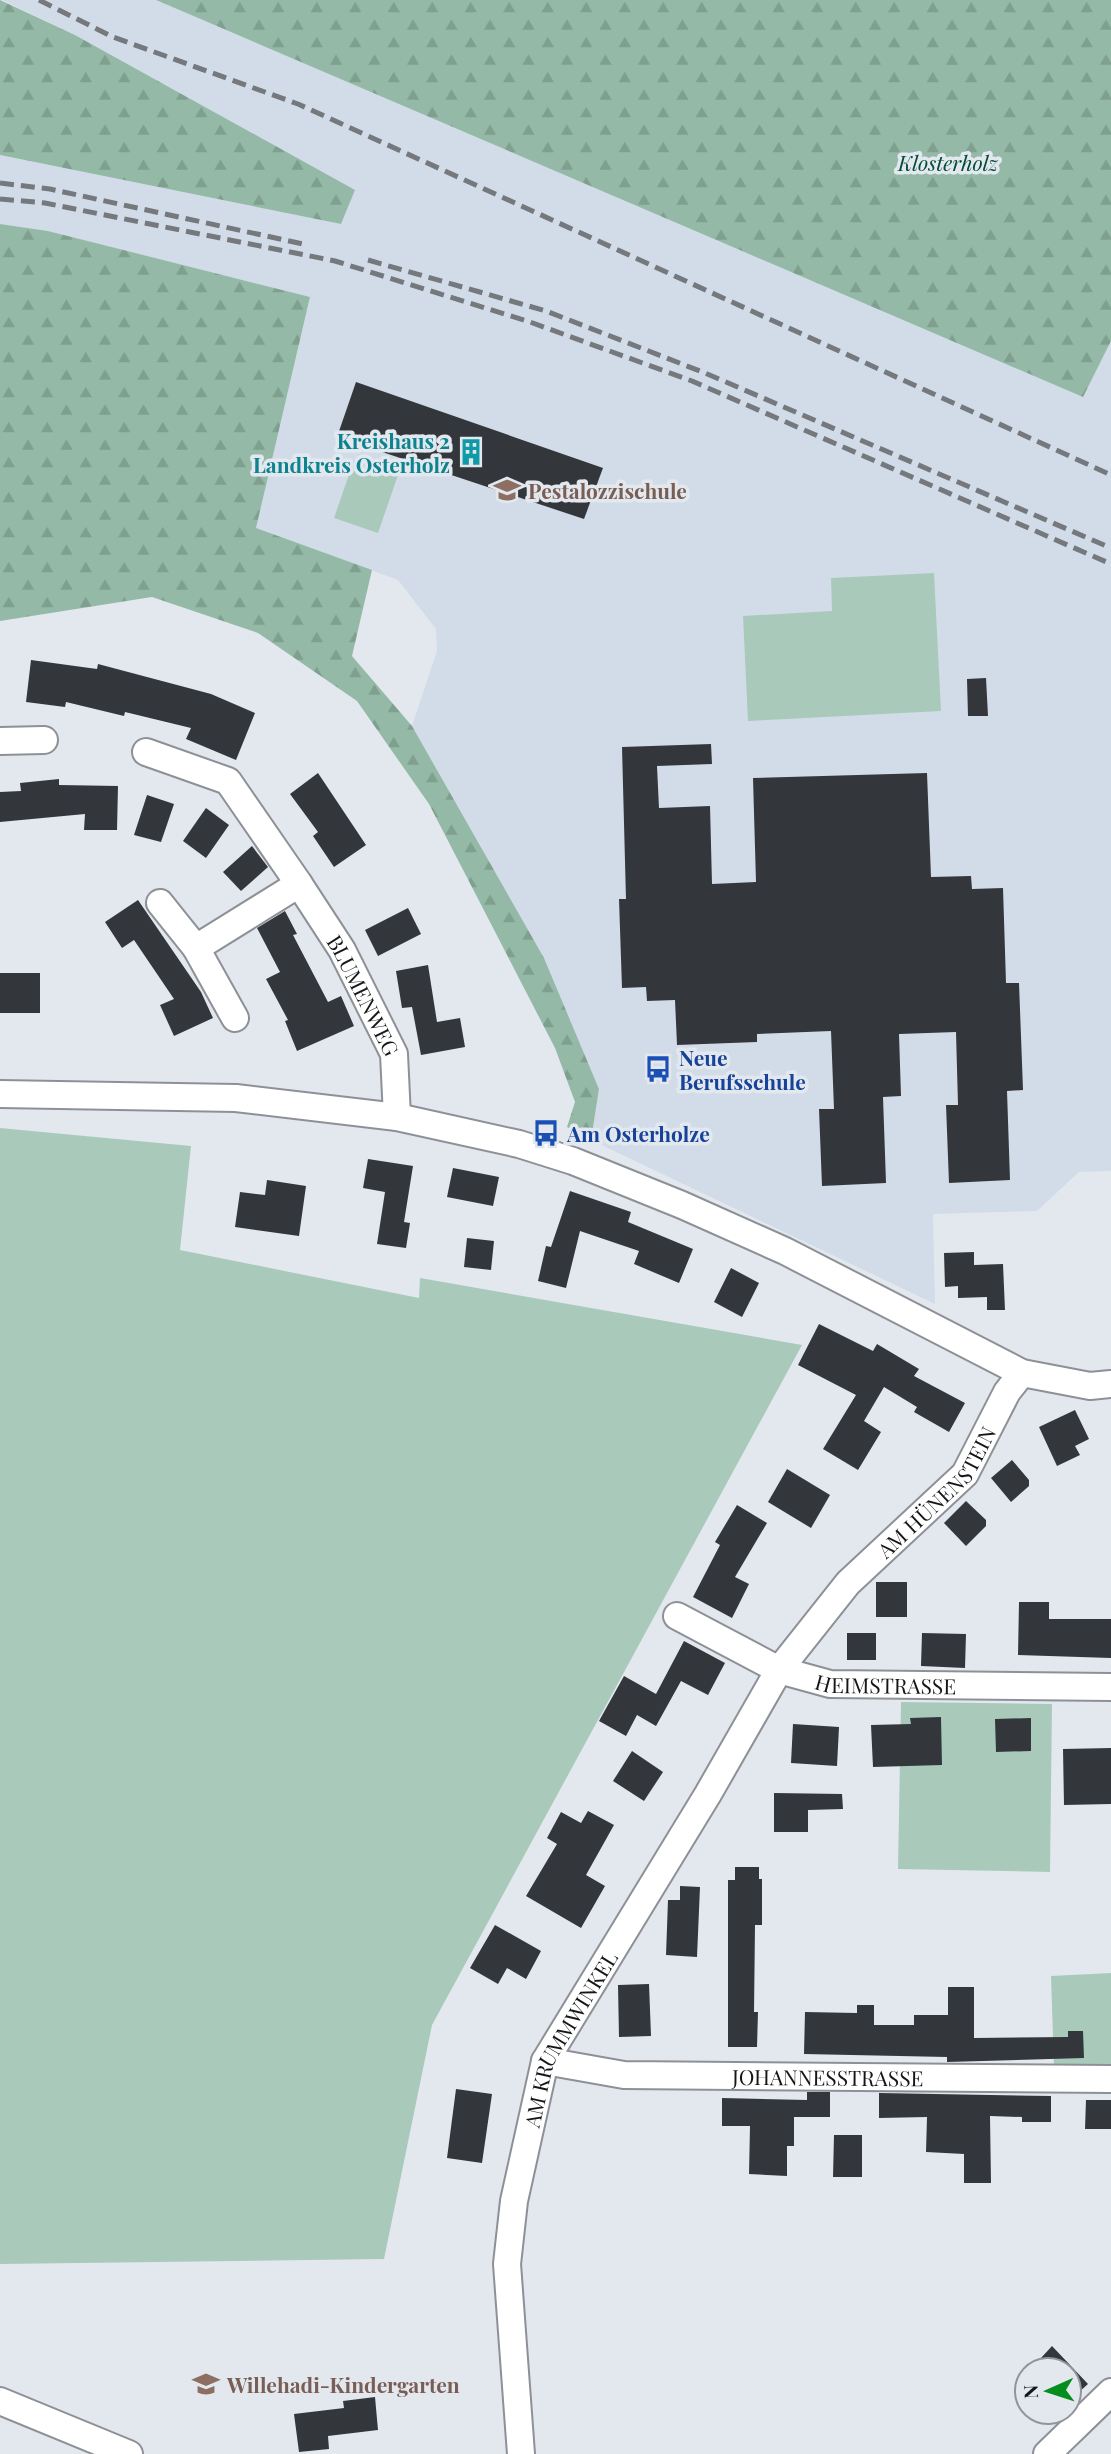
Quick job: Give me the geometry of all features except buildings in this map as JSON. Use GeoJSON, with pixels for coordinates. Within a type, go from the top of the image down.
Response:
{"type":"FeatureCollection","features":[{"type":"Feature","properties":{"kind":"street"},"geometry":{"type":"LineString","coordinates":[[0,741],[44,740]]}},
{"type":"Feature","properties":{"kind":"street","name":"BLUMENWEG"},"geometry":{"type":"LineString","coordinates":[[146,752],[228,782],[299,884],[342,950],[394,1054],[397,1117]]}},
{"type":"Feature","properties":{"kind":"street"},"geometry":{"type":"LineString","coordinates":[[196,948],[299,884]]}},
{"type":"Feature","properties":{"kind":"street"},"geometry":{"type":"LineString","coordinates":[[160,903],[196,948],[234,1018]]}},
{"type":"Feature","properties":{"kind":"street"},"geometry":{"type":"LineString","coordinates":[[0,1094],[236,1098],[397,1117],[519,1144],[573,1161],[785,1251],[1022,1373],[1090,1385],[1111,1384]]}},
{"type":"Feature","properties":{"kind":"street","name":"AM HÜNENSTEIN"},"geometry":{"type":"LineString","coordinates":[[779,1670],[848,1583],[965,1475],[1007,1392],[1022,1373]]}},
{"type":"Feature","properties":{"kind":"street","name":"HEIMSTRASSE"},"geometry":{"type":"LineString","coordinates":[[677,1616],[779,1670],[830,1684],[1111,1687]]}},
{"type":"Feature","properties":{"kind":"street","name":"AM KRUMMWINKEL"},"geometry":{"type":"LineString","coordinates":[[521,2454],[507,2264],[514,2201],[545,2061],[708,1794],[779,1670]]}},
{"type":"Feature","properties":{"kind":"street","name":"JOHANNESSTRASSE"},"geometry":{"type":"LineString","coordinates":[[545,2061],[624,2075],[1111,2079]]}},
{"type":"Feature","properties":{"kind":"street"},"geometry":{"type":"LineString","coordinates":[[1047,2454],[1111,2392]]}},
{"type":"Feature","properties":{"kind":"street"},"geometry":{"type":"LineString","coordinates":[[0,2401],[129,2454]]}},
{"type":"Feature","properties":{"kind":"shaded area"},"geometry":{"type":"Polygon","coordinates":[[[2,0],[156,0],[1083,396],[1111,341],[1111,1171],[1079,1172],[1037,1211],[933,1214],[935,1304],[591,1140],[599,1089],[544,958],[412,726],[437,651],[436,629],[398,580],[255,528],[310,298],[48,231],[0,224],[0,155],[341,224],[354,190],[75,35],[2,0]]]}},
{"type":"Feature","properties":{"kind":"green space"},"geometry":{"type":"Polygon","coordinates":[[[0,0],[75,35],[355,190],[341,224],[0,155],[0,0]]]}},
{"type":"Feature","properties":{"kind":"green space","name":"Klosterholz"},"geometry":{"type":"Polygon","coordinates":[[[156,0],[1111,0],[1111,341],[1083,397],[156,0]]]}},
{"type":"Feature","properties":{"kind":"green space"},"geometry":{"type":"Polygon","coordinates":[[[0,224],[48,231],[310,297],[256,528],[372,570],[352,656],[412,726],[544,958],[599,1089],[591,1140],[567,1127],[575,1102],[555,1048],[429,804],[357,701],[258,633],[152,597],[0,621],[0,224]]]}},
{"type":"Feature","properties":{"kind":"green space"},"geometry":{"type":"Polygon","coordinates":[[[354,460],[398,475],[378,533],[334,518],[354,460]]]}},
{"type":"Feature","properties":{"kind":"green space"},"geometry":{"type":"Polygon","coordinates":[[[934,573],[941,711],[748,721],[743,616],[832,611],[831,578],[934,573]]]}},
{"type":"Feature","properties":{"kind":"green space"},"geometry":{"type":"Polygon","coordinates":[[[0,1128],[191,1146],[180,1250],[419,1298],[420,1278],[802,1345],[432,2025],[384,2259],[0,2264],[0,1128]]]}},
{"type":"Feature","properties":{"kind":"green space"},"geometry":{"type":"Polygon","coordinates":[[[901,1702],[1052,1704],[1050,1872],[898,1869],[901,1702]]]}},
{"type":"Feature","properties":{"kind":"green space"},"geometry":{"type":"Polygon","coordinates":[[[1111,1973],[1111,2066],[1054,2068],[1051,1976],[1111,1973]]]}},
{"type":"Feature","properties":{"kind":"railway"},"geometry":{"type":"LineString","coordinates":[[39,0],[113,37],[298,104],[1111,475]]}},
{"type":"Feature","properties":{"kind":"railway"},"geometry":{"type":"LineString","coordinates":[[0,183],[50,189],[303,244]]}},
{"type":"Feature","properties":{"kind":"railway"},"geometry":{"type":"LineString","coordinates":[[0,199],[45,203],[335,261],[530,322],[692,381],[1111,564]]}},
{"type":"Feature","properties":{"kind":"railway"},"geometry":{"type":"LineString","coordinates":[[368,260],[546,311],[705,373],[1111,548]]}},
{"type":"Feature","properties":{"kind":"place","name":"Kreishaus 2 Landkreis Osterholz"},"geometry":{"type":"Point","coordinates":[471,452]}},
{"type":"Feature","properties":{"kind":"place","name":"Pestalozzischule"},"geometry":{"type":"Point","coordinates":[507,490]}},
{"type":"Feature","properties":{"kind":"place","name":"Neue Berufsschule"},"geometry":{"type":"Point","coordinates":[658,1069]}},
{"type":"Feature","properties":{"kind":"place","name":"Am Osterholze"},"geometry":{"type":"Point","coordinates":[546,1133]}},
{"type":"Feature","properties":{"kind":"place","name":"Willehadi-Kindergarten"},"geometry":{"type":"Point","coordinates":[206,2384]}}]}
